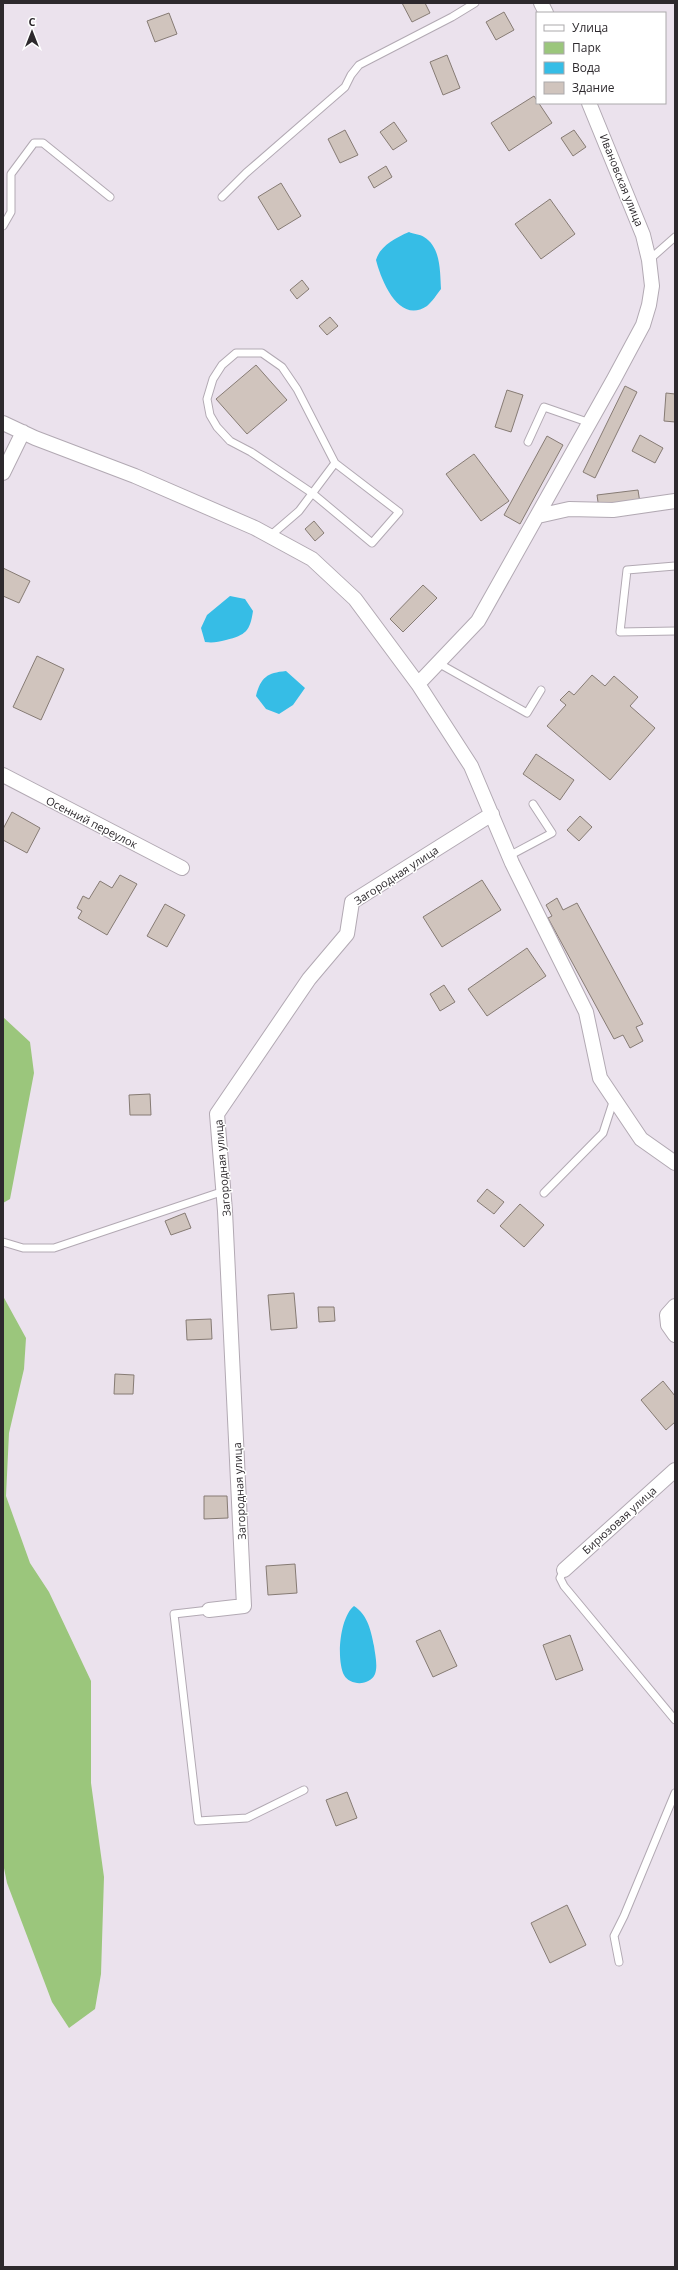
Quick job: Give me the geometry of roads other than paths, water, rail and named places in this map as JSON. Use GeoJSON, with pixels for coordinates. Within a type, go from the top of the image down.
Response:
{"type":"FeatureCollection","features":[{"type":"Feature","properties":{"kind":"street"},"geometry":{"type":"LineString","coordinates":[[541,3],[546,12]]}},
{"type":"Feature","properties":{"kind":"street","name":"Ивановская улица"},"geometry":{"type":"LineString","coordinates":[[418,684],[478,621],[590,423],[643,325],[649,305],[652,286],[649,260],[643,235],[589,104]]}},
{"type":"Feature","properties":{"kind":"street"},"geometry":{"type":"LineString","coordinates":[[3,423],[135,476],[270,536],[312,559],[355,599],[418,684],[471,766],[509,856],[586,1012],[600,1078],[641,1139],[674,1162]]}},
{"type":"Feature","properties":{"kind":"street"},"geometry":{"type":"LineString","coordinates":[[3,473],[24,432]]}},
{"type":"Feature","properties":{"kind":"street"},"geometry":{"type":"LineString","coordinates":[[538,516],[569,509],[613,510],[675,501]]}},
{"type":"Feature","properties":{"kind":"street","name":"Осенний переулок"},"geometry":{"type":"LineString","coordinates":[[3,775],[182,868]]}},
{"type":"Feature","properties":{"kind":"street","name":"Загородная улица"},"geometry":{"type":"LineString","coordinates":[[209,1610],[244,1606],[224,1191],[217,1114],[309,979],[346,934],[352,902],[492,814]]}},
{"type":"Feature","properties":{"kind":"street"},"geometry":{"type":"LineString","coordinates":[[675,1306],[668,1315],[668,1324],[675,1335]]}},
{"type":"Feature","properties":{"kind":"street","name":"Бирюзовая улица"},"geometry":{"type":"LineString","coordinates":[[564,1570],[675,1470]]}},
{"type":"Feature","properties":{"kind":"lane"},"geometry":{"type":"LineString","coordinates":[[222,197],[246,173],[345,87],[351,75],[359,65],[452,17],[475,3]]}},
{"type":"Feature","properties":{"kind":"lane"},"geometry":{"type":"LineString","coordinates":[[3,226],[10,212],[11,174],[34,143],[43,143],[110,197]]}},
{"type":"Feature","properties":{"kind":"lane"},"geometry":{"type":"LineString","coordinates":[[649,260],[675,236]]}},
{"type":"Feature","properties":{"kind":"lane"},"geometry":{"type":"LineString","coordinates":[[236,353],[262,353],[282,367],[296,389],[336,463],[399,512],[372,543],[312,493],[251,452],[230,440],[217,427],[210,415],[206,399],[212,380],[222,366],[236,353]]}},
{"type":"Feature","properties":{"kind":"lane"},"geometry":{"type":"LineString","coordinates":[[528,442],[544,408],[590,423]]}},
{"type":"Feature","properties":{"kind":"lane"},"geometry":{"type":"LineString","coordinates":[[270,536],[298,511],[336,463]]}},
{"type":"Feature","properties":{"kind":"lane"},"geometry":{"type":"LineString","coordinates":[[675,566],[627,570],[620,632],[675,631]]}},
{"type":"Feature","properties":{"kind":"lane"},"geometry":{"type":"LineString","coordinates":[[438,663],[527,712],[541,690]]}},
{"type":"Feature","properties":{"kind":"lane"},"geometry":{"type":"LineString","coordinates":[[509,856],[552,833],[533,804]]}},
{"type":"Feature","properties":{"kind":"lane"},"geometry":{"type":"LineString","coordinates":[[544,1193],[603,1134],[614,1099]]}},
{"type":"Feature","properties":{"kind":"lane"},"geometry":{"type":"LineString","coordinates":[[3,1242],[24,1248],[54,1248],[224,1191]]}},
{"type":"Feature","properties":{"kind":"lane"},"geometry":{"type":"LineString","coordinates":[[564,1570],[560,1578],[564,1586],[675,1720]]}},
{"type":"Feature","properties":{"kind":"lane"},"geometry":{"type":"LineString","coordinates":[[209,1610],[174,1614],[198,1821],[248,1818],[304,1790]]}},
{"type":"Feature","properties":{"kind":"lane"},"geometry":{"type":"LineString","coordinates":[[619,1962],[614,1936],[624,1916],[675,1793]]}},
{"type":"Feature","properties":{"kind":"water"},"geometry":{"type":"Polygon","coordinates":[[[409,232],[422,236],[430,241],[437,253],[440,268],[441,289],[427,306],[417,310],[408,310],[393,298],[382,278],[376,260],[381,251],[393,240],[409,232]]]}},
{"type":"Feature","properties":{"kind":"water"},"geometry":{"type":"Polygon","coordinates":[[[230,596],[245,599],[253,611],[248,628],[243,634],[233,638],[216,642],[205,642],[201,628],[207,615],[230,596]]]}},
{"type":"Feature","properties":{"kind":"water"},"geometry":{"type":"Polygon","coordinates":[[[286,671],[305,688],[293,705],[279,714],[266,709],[256,696],[260,684],[266,677],[274,673],[286,671]]]}},
{"type":"Feature","properties":{"kind":"water"},"geometry":{"type":"Polygon","coordinates":[[[354,1606],[366,1619],[373,1640],[376,1660],[375,1674],[369,1681],[360,1683],[355,1683],[347,1679],[344,1675],[340,1659],[341,1639],[345,1619],[349,1611],[354,1606]]]}}]}
